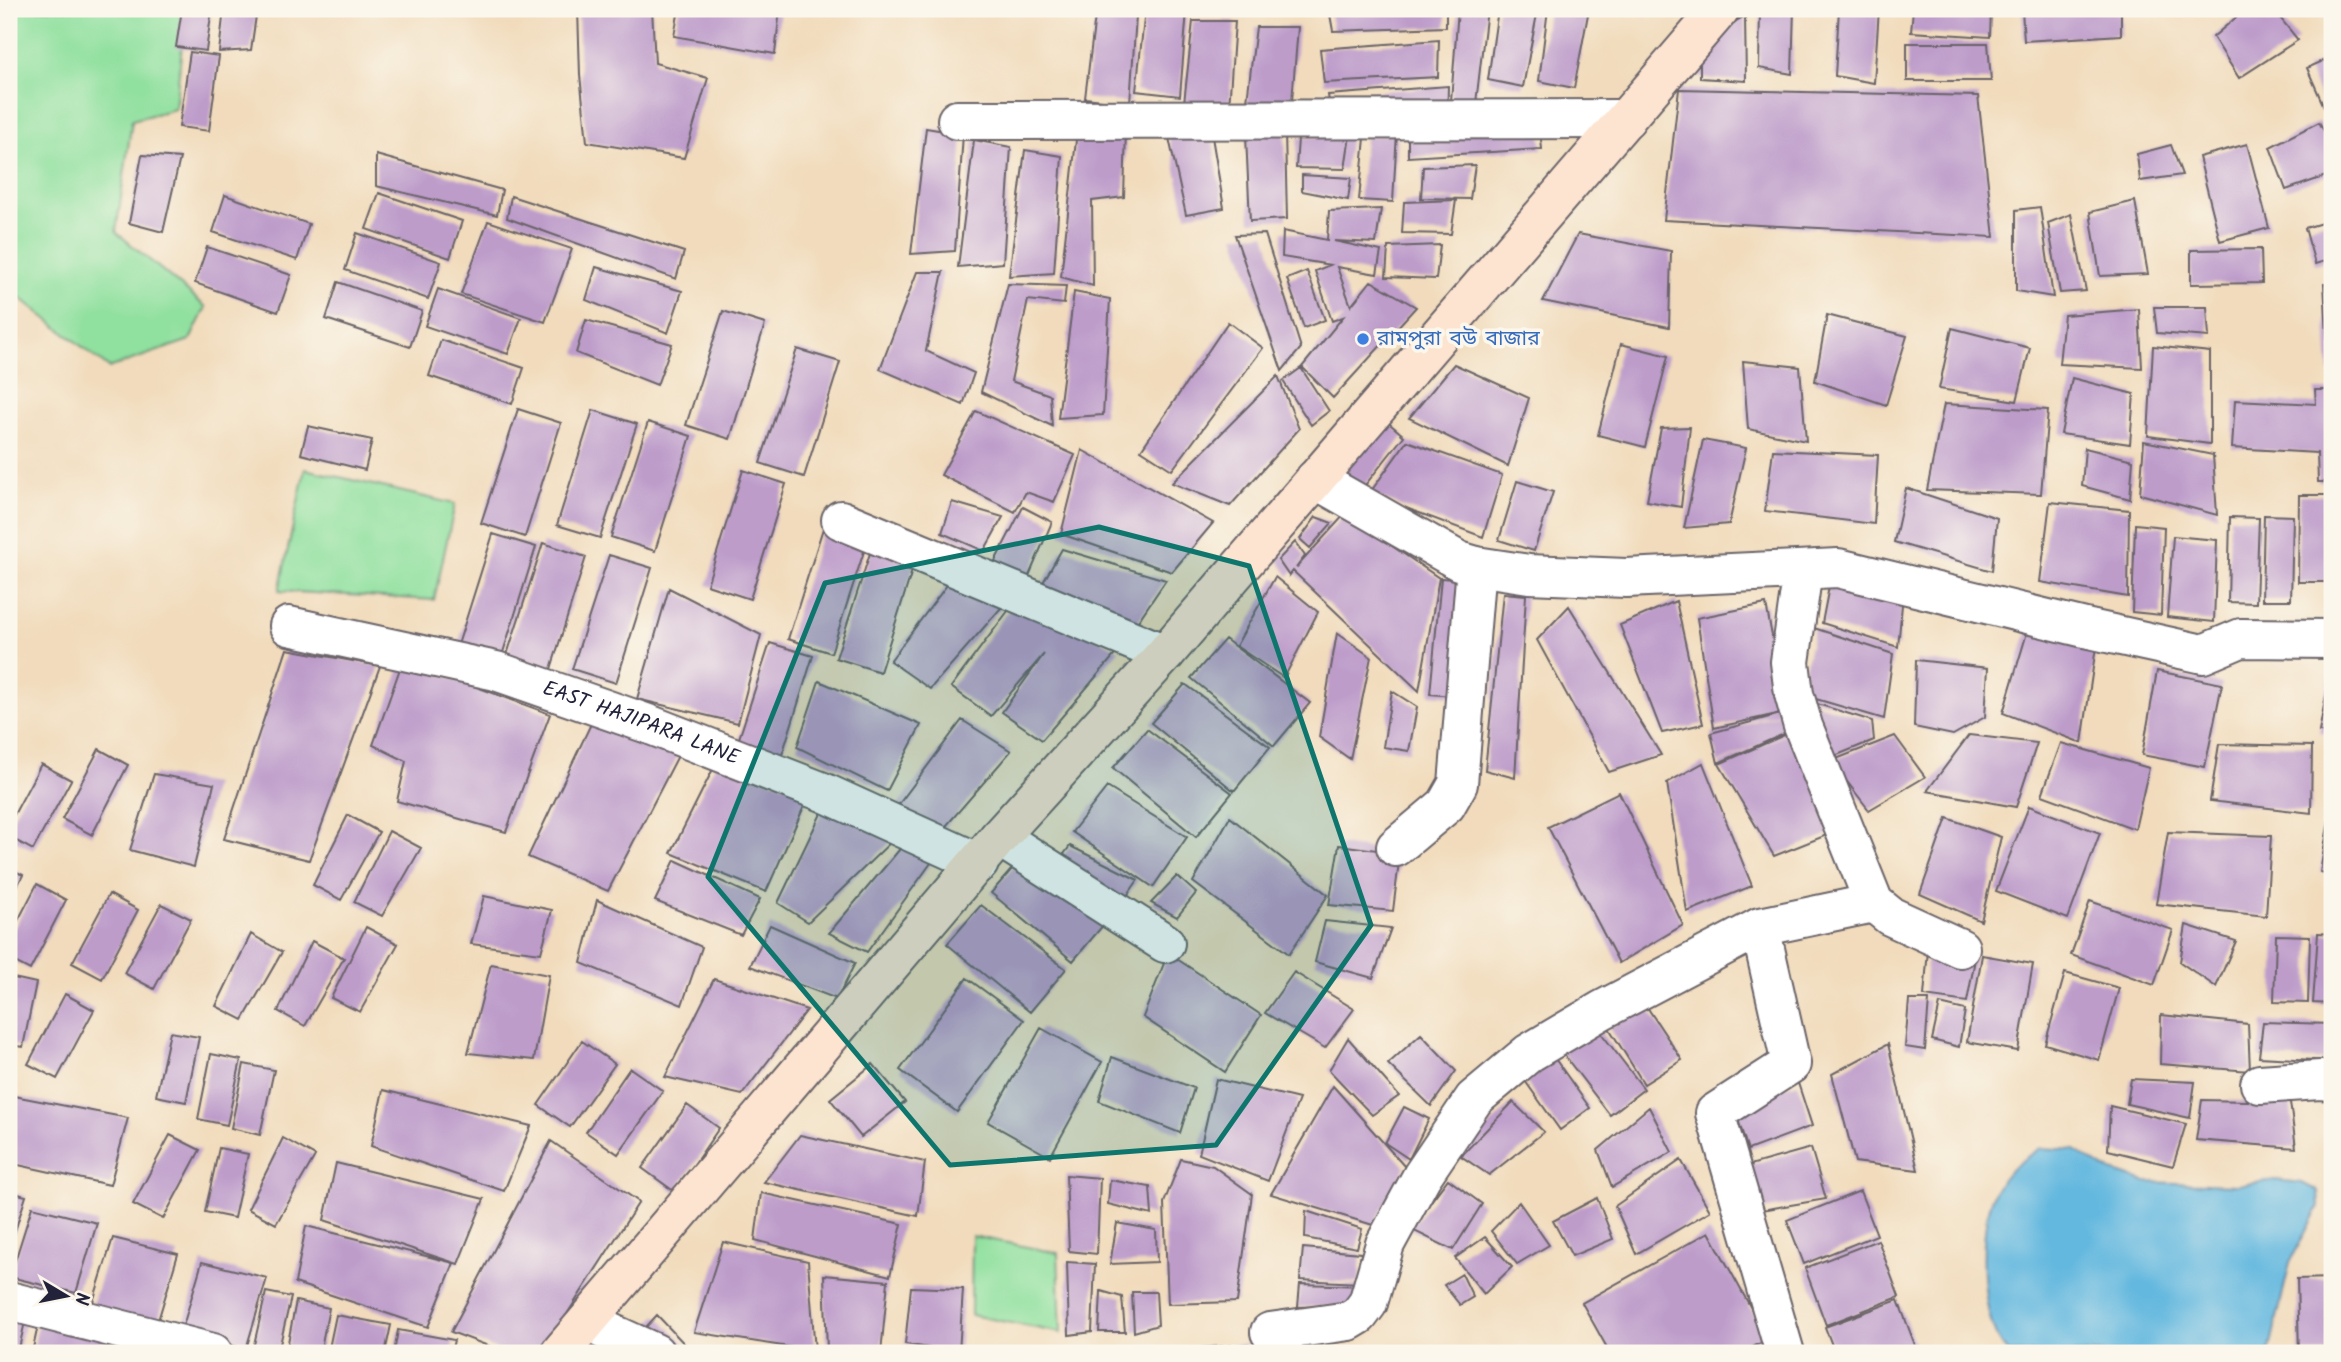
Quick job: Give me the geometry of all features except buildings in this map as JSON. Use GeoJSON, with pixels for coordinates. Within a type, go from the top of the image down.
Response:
{"type":"FeatureCollection","features":[{"type":"Feature","properties":{"kind":"street"},"geometry":{"type":"LineString","coordinates":[[560,1353],[989,850],[1165,654],[1720,9]]}},
{"type":"Feature","properties":{"kind":"street"},"geometry":{"type":"LineString","coordinates":[[957,120],[1626,119]]}},
{"type":"Feature","properties":{"kind":"street"},"geometry":{"type":"LineString","coordinates":[[1315,479],[1460,561],[1476,566],[1529,574],[1626,578],[1838,568],[2085,628],[2203,653],[2241,638],[2332,639]]}},
{"type":"Feature","properties":{"kind":"street"},"geometry":{"type":"LineString","coordinates":[[842,520],[1165,654]]}},
{"type":"Feature","properties":{"kind":"street"},"geometry":{"type":"LineString","coordinates":[[1396,847],[1446,805],[1458,784],[1476,566]]}},
{"type":"Feature","properties":{"kind":"street"},"geometry":{"type":"LineString","coordinates":[[1803,570],[1790,662],[1794,694],[1803,726],[1874,903],[1890,916],[1960,948]]}},
{"type":"Feature","properties":{"kind":"street","name":"EAST HAJIPARA LANE"},"geometry":{"type":"LineString","coordinates":[[289,626],[496,671],[648,724],[823,792],[989,850],[1165,943]]}},
{"type":"Feature","properties":{"kind":"street"},"geometry":{"type":"LineString","coordinates":[[1270,1332],[1349,1321],[1359,1315],[1368,1303],[1385,1244],[1422,1176],[1474,1099],[1528,1053],[1602,1010],[1760,927],[1874,903]]}},
{"type":"Feature","properties":{"kind":"street"},"geometry":{"type":"LineString","coordinates":[[1760,927],[1791,1064],[1715,1113],[1785,1353]]}},
{"type":"Feature","properties":{"kind":"street"},"geometry":{"type":"LineString","coordinates":[[2260,1084],[2332,1081]]}},
{"type":"Feature","properties":{"kind":"street"},"geometry":{"type":"LineString","coordinates":[[9,1301],[213,1353]]}},
{"type":"Feature","properties":{"kind":"street"},"geometry":{"type":"LineString","coordinates":[[587,1322],[655,1353]]}},
{"type":"Feature","properties":{"kind":"highlighted area"},"geometry":{"type":"Polygon","coordinates":[[[1099,527],[1249,566],[1371,925],[1216,1145],[950,1165],[708,877],[825,583],[1099,527]]]}},
{"type":"Feature","properties":{"kind":"green space"},"geometry":{"type":"Polygon","coordinates":[[[9,9],[186,9],[175,109],[132,120],[116,232],[206,307],[190,340],[109,368],[9,289],[9,9]]]}},
{"type":"Feature","properties":{"kind":"green space"},"geometry":{"type":"Polygon","coordinates":[[[305,469],[455,504],[434,600],[279,591],[305,469]]]}},
{"type":"Feature","properties":{"kind":"green space"},"geometry":{"type":"Polygon","coordinates":[[[972,1236],[1058,1253],[1061,1333],[971,1315],[972,1236]]]}},
{"type":"Feature","properties":{"kind":"water"},"geometry":{"type":"Polygon","coordinates":[[[2040,1148],[2075,1150],[2103,1168],[2145,1182],[2237,1185],[2276,1180],[2302,1183],[2318,1191],[2319,1206],[2290,1262],[2269,1353],[2010,1353],[1999,1342],[1987,1302],[1984,1277],[1985,1228],[1998,1186],[2014,1167],[2040,1148]]]}},
{"type":"Feature","properties":{"kind":"place","name":"রামপুরা বউ বাজার"},"geometry":{"type":"Point","coordinates":[1363,339]}}]}
